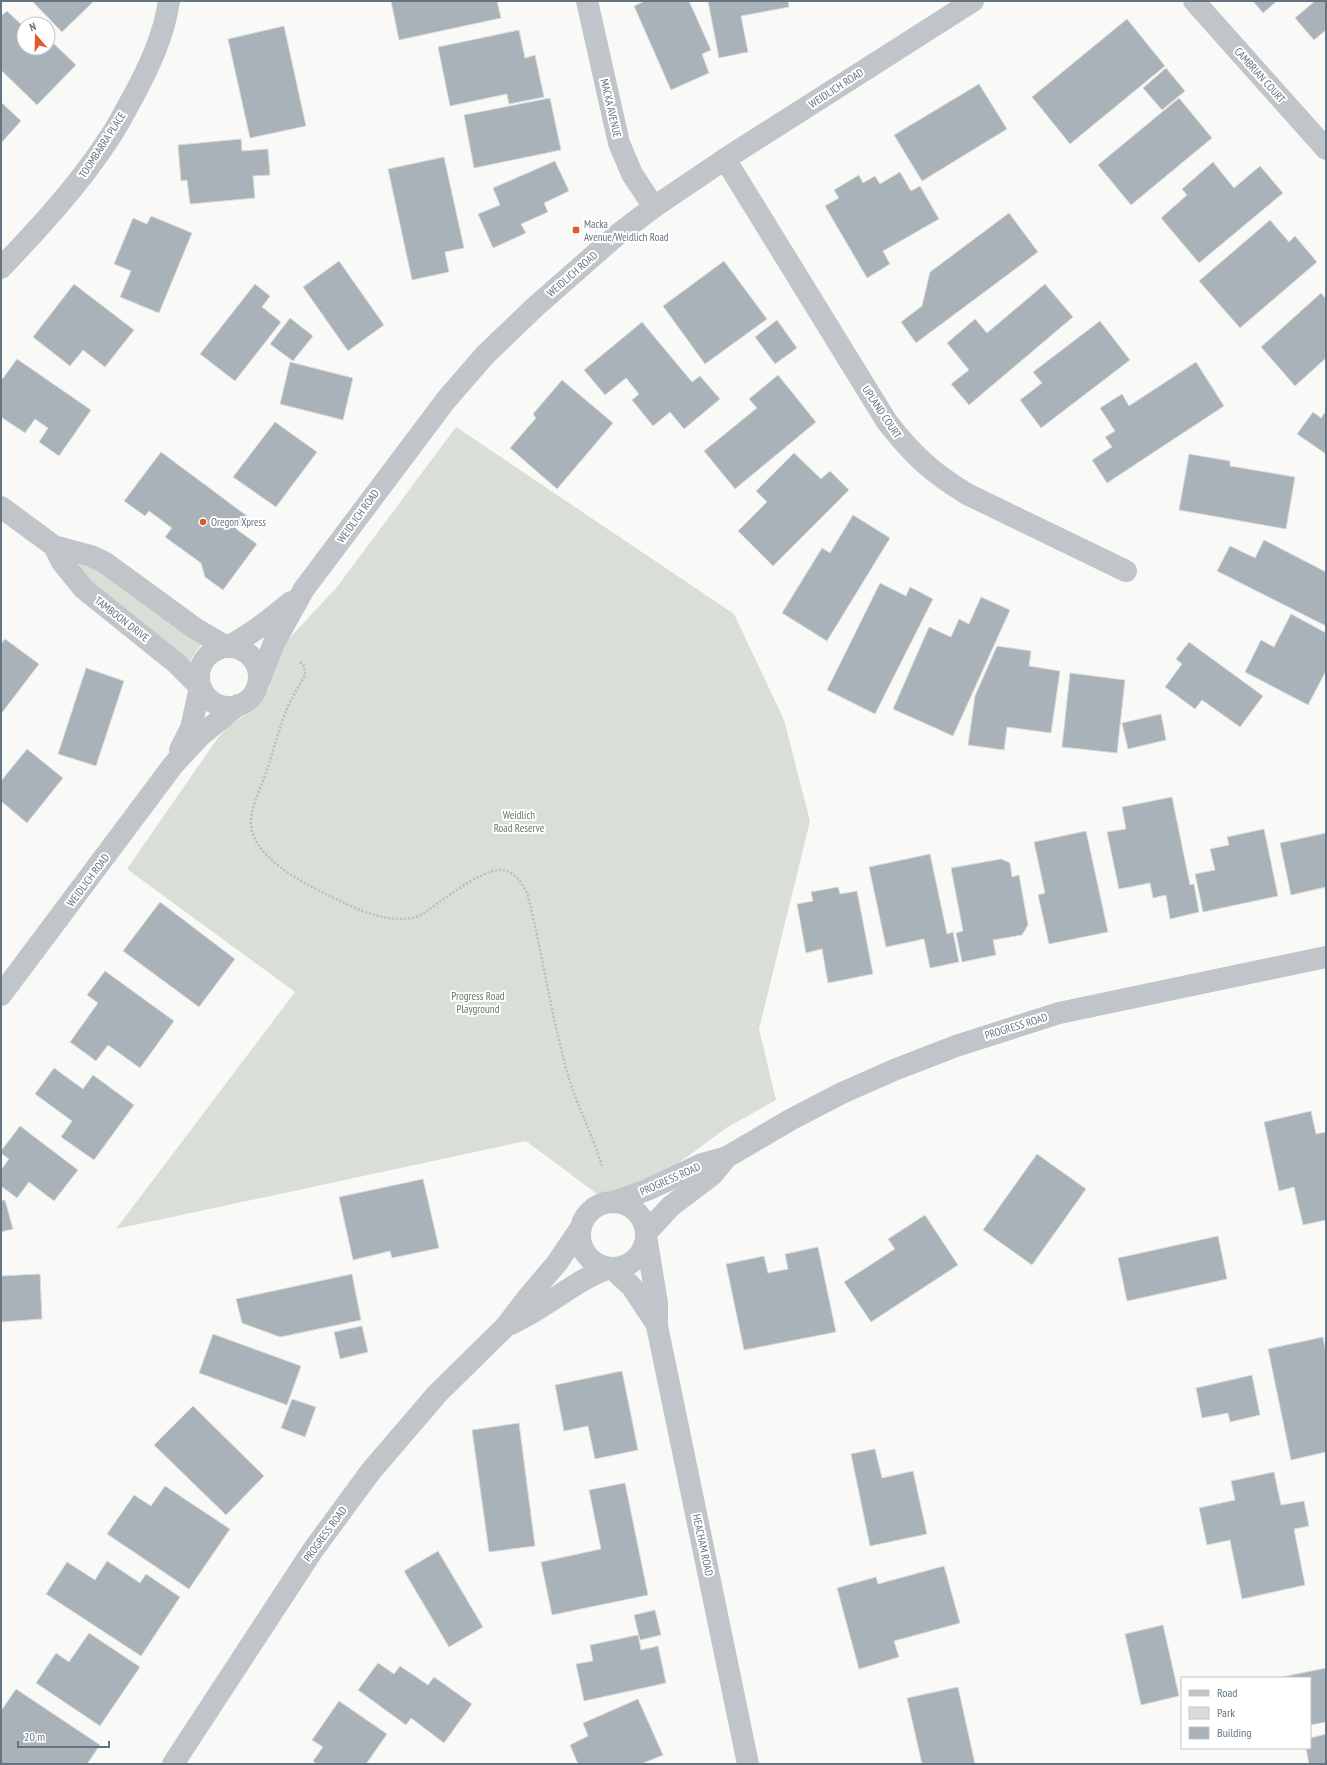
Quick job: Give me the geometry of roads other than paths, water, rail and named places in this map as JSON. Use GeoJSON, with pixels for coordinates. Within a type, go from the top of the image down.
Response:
{"type":"FeatureCollection","features":[{"type":"Feature","properties":{"kind":"street","name":"TOOMBARRA PLACE"},"geometry":{"type":"LineString","coordinates":[[1,268],[71,191],[111,136],[155,50],[166,16],[169,1]]}},
{"type":"Feature","properties":{"kind":"street","name":"MACKA AVENUE"},"geometry":{"type":"LineString","coordinates":[[587,1],[619,143],[634,178],[654,207]]}},
{"type":"Feature","properties":{"kind":"street","name":"WEIDLICH ROAD"},"geometry":{"type":"LineString","coordinates":[[258,684],[274,643],[304,589],[446,400],[485,355],[573,273],[654,207],[973,1]]}},
{"type":"Feature","properties":{"kind":"street","name":"CAMBRIAN COURT"},"geometry":{"type":"LineString","coordinates":[[1194,1],[1326,149]]}},
{"type":"Feature","properties":{"kind":"street","name":"UPLAND COURT"},"geometry":{"type":"LineString","coordinates":[[725,160],[879,410],[904,444],[918,459],[945,480],[967,494],[1126,571]]}},
{"type":"Feature","properties":{"kind":"street","name":"TAMBOON DRIVE"},"geometry":{"type":"LineString","coordinates":[[1,507],[54,546],[91,556],[104,562],[196,629],[228,646]]}},
{"type":"Feature","properties":{"kind":"street","name":"TAMBOON DRIVE"},"geometry":{"type":"LineString","coordinates":[[54,546],[62,562],[84,589],[176,662],[200,686]]}},
{"type":"Feature","properties":{"kind":"street","name":"WEIDLICH ROAD"},"geometry":{"type":"LineString","coordinates":[[228,646],[249,635],[272,618],[304,589]]}},
{"type":"Feature","properties":{"kind":"street"},"geometry":{"type":"LineString","coordinates":[[228,646],[238,648],[253,658],[259,675],[258,684],[254,693],[247,701],[238,706],[220,706],[211,701],[204,695],[198,676],[200,667],[210,652],[218,648],[228,646]]}},
{"type":"Feature","properties":{"kind":"street","name":"WEIDLICH ROAD"},"geometry":{"type":"LineString","coordinates":[[174,764],[190,728],[200,686]]}},
{"type":"Feature","properties":{"kind":"street","name":"WEIDLICH ROAD"},"geometry":{"type":"LineString","coordinates":[[1,996],[174,764],[200,736],[238,706]]}},
{"type":"Feature","properties":{"kind":"street","name":"PROGRESS ROAD"},"geometry":{"type":"LineString","coordinates":[[613,1202],[646,1190],[702,1164],[727,1157],[790,1120],[842,1093],[935,1054],[1009,1028],[1059,1013],[1111,1001],[1326,957]]}},
{"type":"Feature","properties":{"kind":"street","name":"PROGRESS ROAD"},"geometry":{"type":"LineString","coordinates":[[646,1234],[680,1198],[712,1175],[727,1157]]}},
{"type":"Feature","properties":{"kind":"street"},"geometry":{"type":"LineString","coordinates":[[613,1202],[623,1203],[632,1208],[639,1215],[644,1224],[646,1234],[644,1246],[639,1255],[632,1262],[622,1267],[611,1268],[599,1265],[590,1259],[583,1250],[580,1240],[580,1229],[584,1218],[591,1210],[601,1204],[613,1202]]}},
{"type":"Feature","properties":{"kind":"street","name":"PROGRESS ROAD"},"geometry":{"type":"LineString","coordinates":[[173,1764],[313,1550],[371,1471],[437,1394],[506,1326],[557,1263],[580,1229]]}},
{"type":"Feature","properties":{"kind":"street","name":"HEACHAM ROAD"},"geometry":{"type":"LineString","coordinates":[[646,1234],[657,1303],[657,1326],[748,1764]]}},
{"type":"Feature","properties":{"kind":"street","name":"PROGRESS ROAD"},"geometry":{"type":"LineString","coordinates":[[506,1326],[547,1304],[598,1272],[611,1268]]}},
{"type":"Feature","properties":{"kind":"street","name":"HEACHAM ROAD"},"geometry":{"type":"LineString","coordinates":[[611,1268],[632,1288],[657,1326]]}},
{"type":"Feature","properties":{"kind":"place","name":"Macka Avenue/Weidlich Road"},"geometry":{"type":"Point","coordinates":[576,230]}},
{"type":"Feature","properties":{"kind":"place","name":"Oregon Xpress"},"geometry":{"type":"Point","coordinates":[203,522]}},
{"type":"Feature","properties":{"kind":"park label","name":"Weidlich Road Reserve"},"geometry":{"type":"Point","coordinates":[519,821]}},
{"type":"Feature","properties":{"kind":"park label","name":"Progress Road Playground"},"geometry":{"type":"Point","coordinates":[478,1002]}}]}
